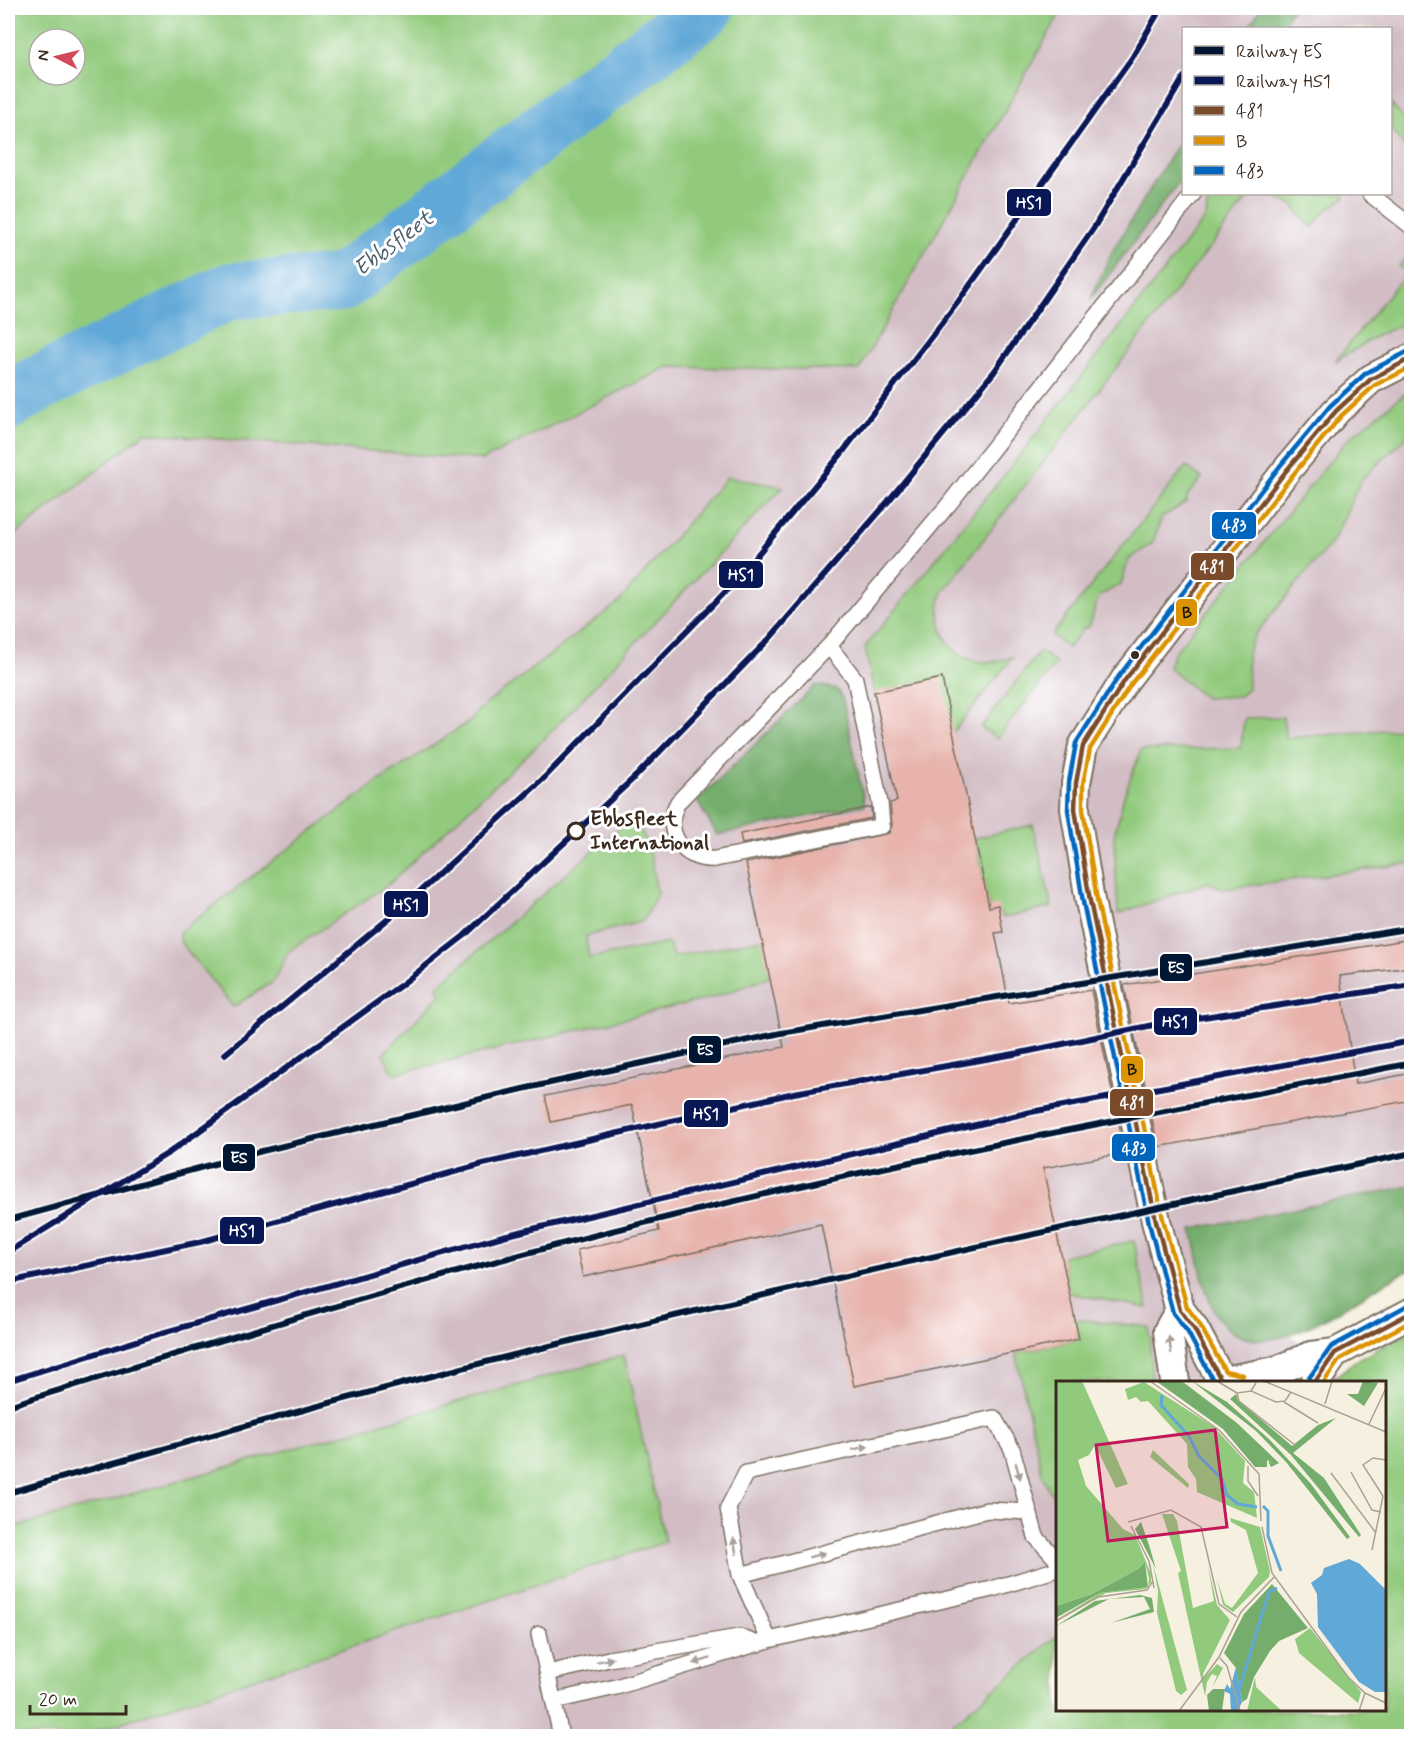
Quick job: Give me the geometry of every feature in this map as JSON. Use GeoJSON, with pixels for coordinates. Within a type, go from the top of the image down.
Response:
{"type":"FeatureCollection","features":[{"type":"Feature","properties":{"kind":"street"},"geometry":{"type":"LineString","coordinates":[[1412,358],[1371,379],[1336,411],[1156,637],[1125,680],[1083,746],[1076,783],[1075,809],[1090,901],[1155,1221],[1180,1310],[1193,1327],[1225,1381],[1276,1371],[1311,1356],[1335,1353],[1412,1312]]}},
{"type":"Feature","properties":{"kind":"street"},"geometry":{"type":"LineString","coordinates":[[1175,1381],[1168,1331],[1180,1310]]}},
{"type":"Feature","properties":{"kind":"street"},"geometry":{"type":"LineString","coordinates":[[1316,1381],[1335,1353]]}},
{"type":"Feature","properties":{"kind":"lane"},"geometry":{"type":"LineString","coordinates":[[829,646],[855,679],[880,802],[882,826],[715,859],[689,855],[681,847],[673,831],[673,814],[678,802],[829,646],[949,504],[1192,195]]}},
{"type":"Feature","properties":{"kind":"lane"},"geometry":{"type":"LineString","coordinates":[[1371,195],[1412,227]]}},
{"type":"Feature","properties":{"kind":"lane"},"geometry":{"type":"LineString","coordinates":[[763,1642],[740,1575],[728,1508],[746,1473],[994,1418],[1012,1449],[1036,1537],[1056,1559]]}},
{"type":"Feature","properties":{"kind":"lane"},"geometry":{"type":"LineString","coordinates":[[740,1575],[987,1510],[1029,1512]]}},
{"type":"Feature","properties":{"kind":"lane"},"geometry":{"type":"LineString","coordinates":[[554,1701],[616,1687],[763,1642],[992,1588],[1056,1570]]}},
{"type":"Feature","properties":{"kind":"lane"},"geometry":{"type":"LineString","coordinates":[[539,1634],[561,1737]]}},
{"type":"Feature","properties":{"kind":"lane"},"geometry":{"type":"LineString","coordinates":[[548,1673],[609,1659],[740,1637],[763,1642]]}},
{"type":"Feature","properties":{"kind":"shaded area"},"geometry":{"type":"Polygon","coordinates":[[[1063,8],[1411,8],[1411,1186],[1192,1230],[1216,1313],[1266,1339],[1291,1335],[1345,1381],[1056,1381],[1056,1638],[938,1736],[8,1736],[8,540],[145,433],[483,460],[668,367],[859,370],[1063,8]]]}},
{"type":"Feature","properties":{"kind":"green space"},"geometry":{"type":"Polygon","coordinates":[[[8,8],[1063,8],[859,370],[668,367],[483,460],[145,433],[8,540],[8,8]]]}},
{"type":"Feature","properties":{"kind":"green space"},"geometry":{"type":"Polygon","coordinates":[[[1261,8],[1292,8],[1282,27],[1249,27],[1261,8]]]}},
{"type":"Feature","properties":{"kind":"green space"},"geometry":{"type":"Polygon","coordinates":[[[1392,105],[1411,127],[1411,156],[1392,129],[1392,105]]]}},
{"type":"Feature","properties":{"kind":"green space"},"geometry":{"type":"Polygon","coordinates":[[[1182,137],[1182,178],[1090,300],[1113,250],[1182,137]]]}},
{"type":"Feature","properties":{"kind":"green space"},"geometry":{"type":"Polygon","coordinates":[[[1211,195],[1250,195],[942,593],[939,611],[941,627],[947,640],[956,651],[967,658],[981,662],[997,661],[1014,656],[953,732],[874,692],[865,647],[1009,469],[1206,217],[1208,199],[1211,195]]]}},
{"type":"Feature","properties":{"kind":"green space"},"geometry":{"type":"Polygon","coordinates":[[[1277,195],[1344,195],[1345,197],[1322,214],[1313,227],[1308,225],[1293,205],[1278,199],[1277,195]]]}},
{"type":"Feature","properties":{"kind":"green space"},"geometry":{"type":"Polygon","coordinates":[[[1411,253],[1411,321],[1378,335],[1335,362],[1397,284],[1409,274],[1399,266],[1411,253]]]}},
{"type":"Feature","properties":{"kind":"green space"},"geometry":{"type":"Polygon","coordinates":[[[1411,393],[1411,433],[1361,480],[1334,539],[1254,636],[1247,654],[1248,688],[1240,696],[1205,698],[1169,668],[1173,654],[1348,439],[1403,395],[1411,393]]]}},
{"type":"Feature","properties":{"kind":"green space"},"geometry":{"type":"Polygon","coordinates":[[[1186,466],[1202,478],[1187,496],[1187,502],[1162,517],[1152,544],[1129,559],[1121,584],[1099,596],[1089,627],[1084,628],[1068,648],[1052,635],[1186,466]]]}},
{"type":"Feature","properties":{"kind":"green space"},"geometry":{"type":"Polygon","coordinates":[[[727,477],[783,487],[546,737],[389,884],[289,951],[273,982],[233,1007],[181,943],[179,932],[373,785],[472,720],[477,711],[619,602],[727,477]]]}},
{"type":"Feature","properties":{"kind":"green space"},"geometry":{"type":"Polygon","coordinates":[[[1040,651],[1056,663],[997,739],[981,727],[1040,651]]]}},
{"type":"Feature","properties":{"kind":"green space"},"geometry":{"type":"Polygon","coordinates":[[[816,685],[837,689],[843,700],[865,805],[717,835],[697,801],[816,685]]]}},
{"type":"Feature","properties":{"kind":"green space"},"geometry":{"type":"Polygon","coordinates":[[[1283,717],[1286,738],[1411,728],[1411,863],[1224,889],[1208,882],[1118,914],[1114,836],[1124,796],[1141,750],[1241,748],[1244,718],[1283,717]]]}},
{"type":"Feature","properties":{"kind":"green space"},"geometry":{"type":"Polygon","coordinates":[[[636,814],[651,858],[657,894],[643,921],[586,936],[589,958],[669,943],[673,957],[762,939],[770,977],[715,997],[394,1074],[383,1054],[441,994],[437,986],[636,814]]]}},
{"type":"Feature","properties":{"kind":"green space"},"geometry":{"type":"Polygon","coordinates":[[[1033,825],[1052,907],[1003,918],[1002,914],[989,907],[975,838],[1033,825]]]}},
{"type":"Feature","properties":{"kind":"green space"},"geometry":{"type":"Polygon","coordinates":[[[1411,1186],[1411,1270],[1312,1325],[1284,1336],[1258,1340],[1235,1333],[1216,1314],[1204,1284],[1192,1229],[1411,1186]]]}},
{"type":"Feature","properties":{"kind":"green space"},"geometry":{"type":"Polygon","coordinates":[[[1134,1241],[1148,1308],[1069,1293],[1062,1256],[1134,1241]]]}},
{"type":"Feature","properties":{"kind":"green space"},"geometry":{"type":"Polygon","coordinates":[[[1074,1319],[1149,1327],[1152,1381],[1056,1381],[1056,1497],[1049,1490],[1042,1474],[1016,1353],[1079,1339],[1074,1319]]]}},
{"type":"Feature","properties":{"kind":"green space"},"geometry":{"type":"Polygon","coordinates":[[[1411,1331],[1411,1736],[938,1736],[1056,1637],[1056,1711],[1386,1711],[1386,1381],[1330,1381],[1354,1362],[1411,1331]]]}},
{"type":"Feature","properties":{"kind":"green space"},"geometry":{"type":"Polygon","coordinates":[[[624,1355],[665,1542],[81,1736],[8,1736],[8,1529],[624,1355]]]}},
{"type":"Feature","properties":{"kind":"building"},"geometry":{"type":"Polygon","coordinates":[[[942,678],[989,907],[998,905],[1003,932],[995,933],[1009,1003],[1091,990],[1125,1153],[1043,1168],[1079,1339],[854,1386],[821,1224],[583,1277],[577,1250],[659,1231],[632,1105],[551,1122],[545,1096],[784,1047],[746,863],[889,833],[892,825],[890,803],[897,801],[874,692],[942,678]]]}},
{"type":"Feature","properties":{"kind":"building"},"geometry":{"type":"Polygon","coordinates":[[[871,807],[872,818],[742,844],[740,834],[871,807]]]}},
{"type":"Feature","properties":{"kind":"building"},"geometry":{"type":"Polygon","coordinates":[[[1412,939],[1412,967],[1340,976],[1355,1084],[1412,1073],[1412,1100],[1158,1147],[1124,985],[1412,939]]]}},
{"type":"Feature","properties":{"kind":"waterway","name":"Ebbsfleet"},"geometry":{"type":"LineString","coordinates":[[8,402],[34,386],[230,291],[342,283],[706,8]]}},
{"type":"Feature","properties":{"kind":"rail line","name":"HS1"},"geometry":{"type":"LineString","coordinates":[[225,1054],[405,905],[543,779],[733,584],[842,453],[958,302],[1132,58],[1161,8]]}},
{"type":"Feature","properties":{"kind":"rail line","name":"HS1"},"geometry":{"type":"LineString","coordinates":[[8,1252],[170,1152],[401,985],[464,936],[636,776],[770,638],[881,510],[994,372],[1093,229],[1182,80]]}},
{"type":"Feature","properties":{"kind":"rail line","name":"ES"},"geometry":{"type":"LineString","coordinates":[[8,1220],[262,1151],[527,1088],[781,1033],[1412,928]]}},
{"type":"Feature","properties":{"kind":"rail line","name":"HS1"},"geometry":{"type":"LineString","coordinates":[[8,1282],[200,1242],[483,1164],[794,1093],[1020,1053],[1158,1024],[1412,985]]}},
{"type":"Feature","properties":{"kind":"rail line","name":"HS1"},"geometry":{"type":"LineString","coordinates":[[8,1381],[162,1333],[503,1236],[1031,1112],[1412,1041]]}},
{"type":"Feature","properties":{"kind":"rail line","name":"ES"},"geometry":{"type":"LineString","coordinates":[[8,1406],[447,1275],[714,1206],[1062,1131],[1412,1063]]}},
{"type":"Feature","properties":{"kind":"rail line","name":"ES"},"geometry":{"type":"LineString","coordinates":[[8,1493],[281,1416],[661,1319],[1090,1222],[1412,1153]]}},
{"type":"Feature","properties":{"kind":"transit line","name":"483"},"geometry":{"type":"LineString","coordinates":[[1213,1381],[1187,1331],[1173,1313],[1149,1223],[1083,902],[1068,810],[1069,782],[1076,743],[1119,676],[1280,466],[1330,406],[1366,373],[1409,351]]}},
{"type":"Feature","properties":{"kind":"transit line","name":"481"},"geometry":{"type":"LineString","coordinates":[[1220,1378],[1193,1327],[1180,1310],[1156,1221],[1090,901],[1075,809],[1076,783],[1083,746],[1125,680],[1286,471],[1336,411],[1371,379],[1412,358]]}},
{"type":"Feature","properties":{"kind":"transit line","name":"B"},"geometry":{"type":"LineString","coordinates":[[1243,1375],[1225,1371],[1199,1323],[1187,1307],[1163,1219],[1097,900],[1083,809],[1083,784],[1090,749],[1131,684],[1292,476],[1341,416],[1375,385],[1412,367]]}},
{"type":"Feature","properties":{"kind":"transit line","name":"483"},"geometry":{"type":"LineString","coordinates":[[1309,1378],[1331,1347],[1408,1305]]}},
{"type":"Feature","properties":{"kind":"transit line","name":"481"},"geometry":{"type":"LineString","coordinates":[[1316,1381],[1335,1353],[1412,1312]]}},
{"type":"Feature","properties":{"kind":"transit line","name":"B"},"geometry":{"type":"LineString","coordinates":[[1325,1381],[1340,1359],[1412,1321]]}},
{"type":"Feature","properties":{"kind":"place","name":"Ebbsfleet International"},"geometry":{"type":"Point","coordinates":[576,831]}}]}
